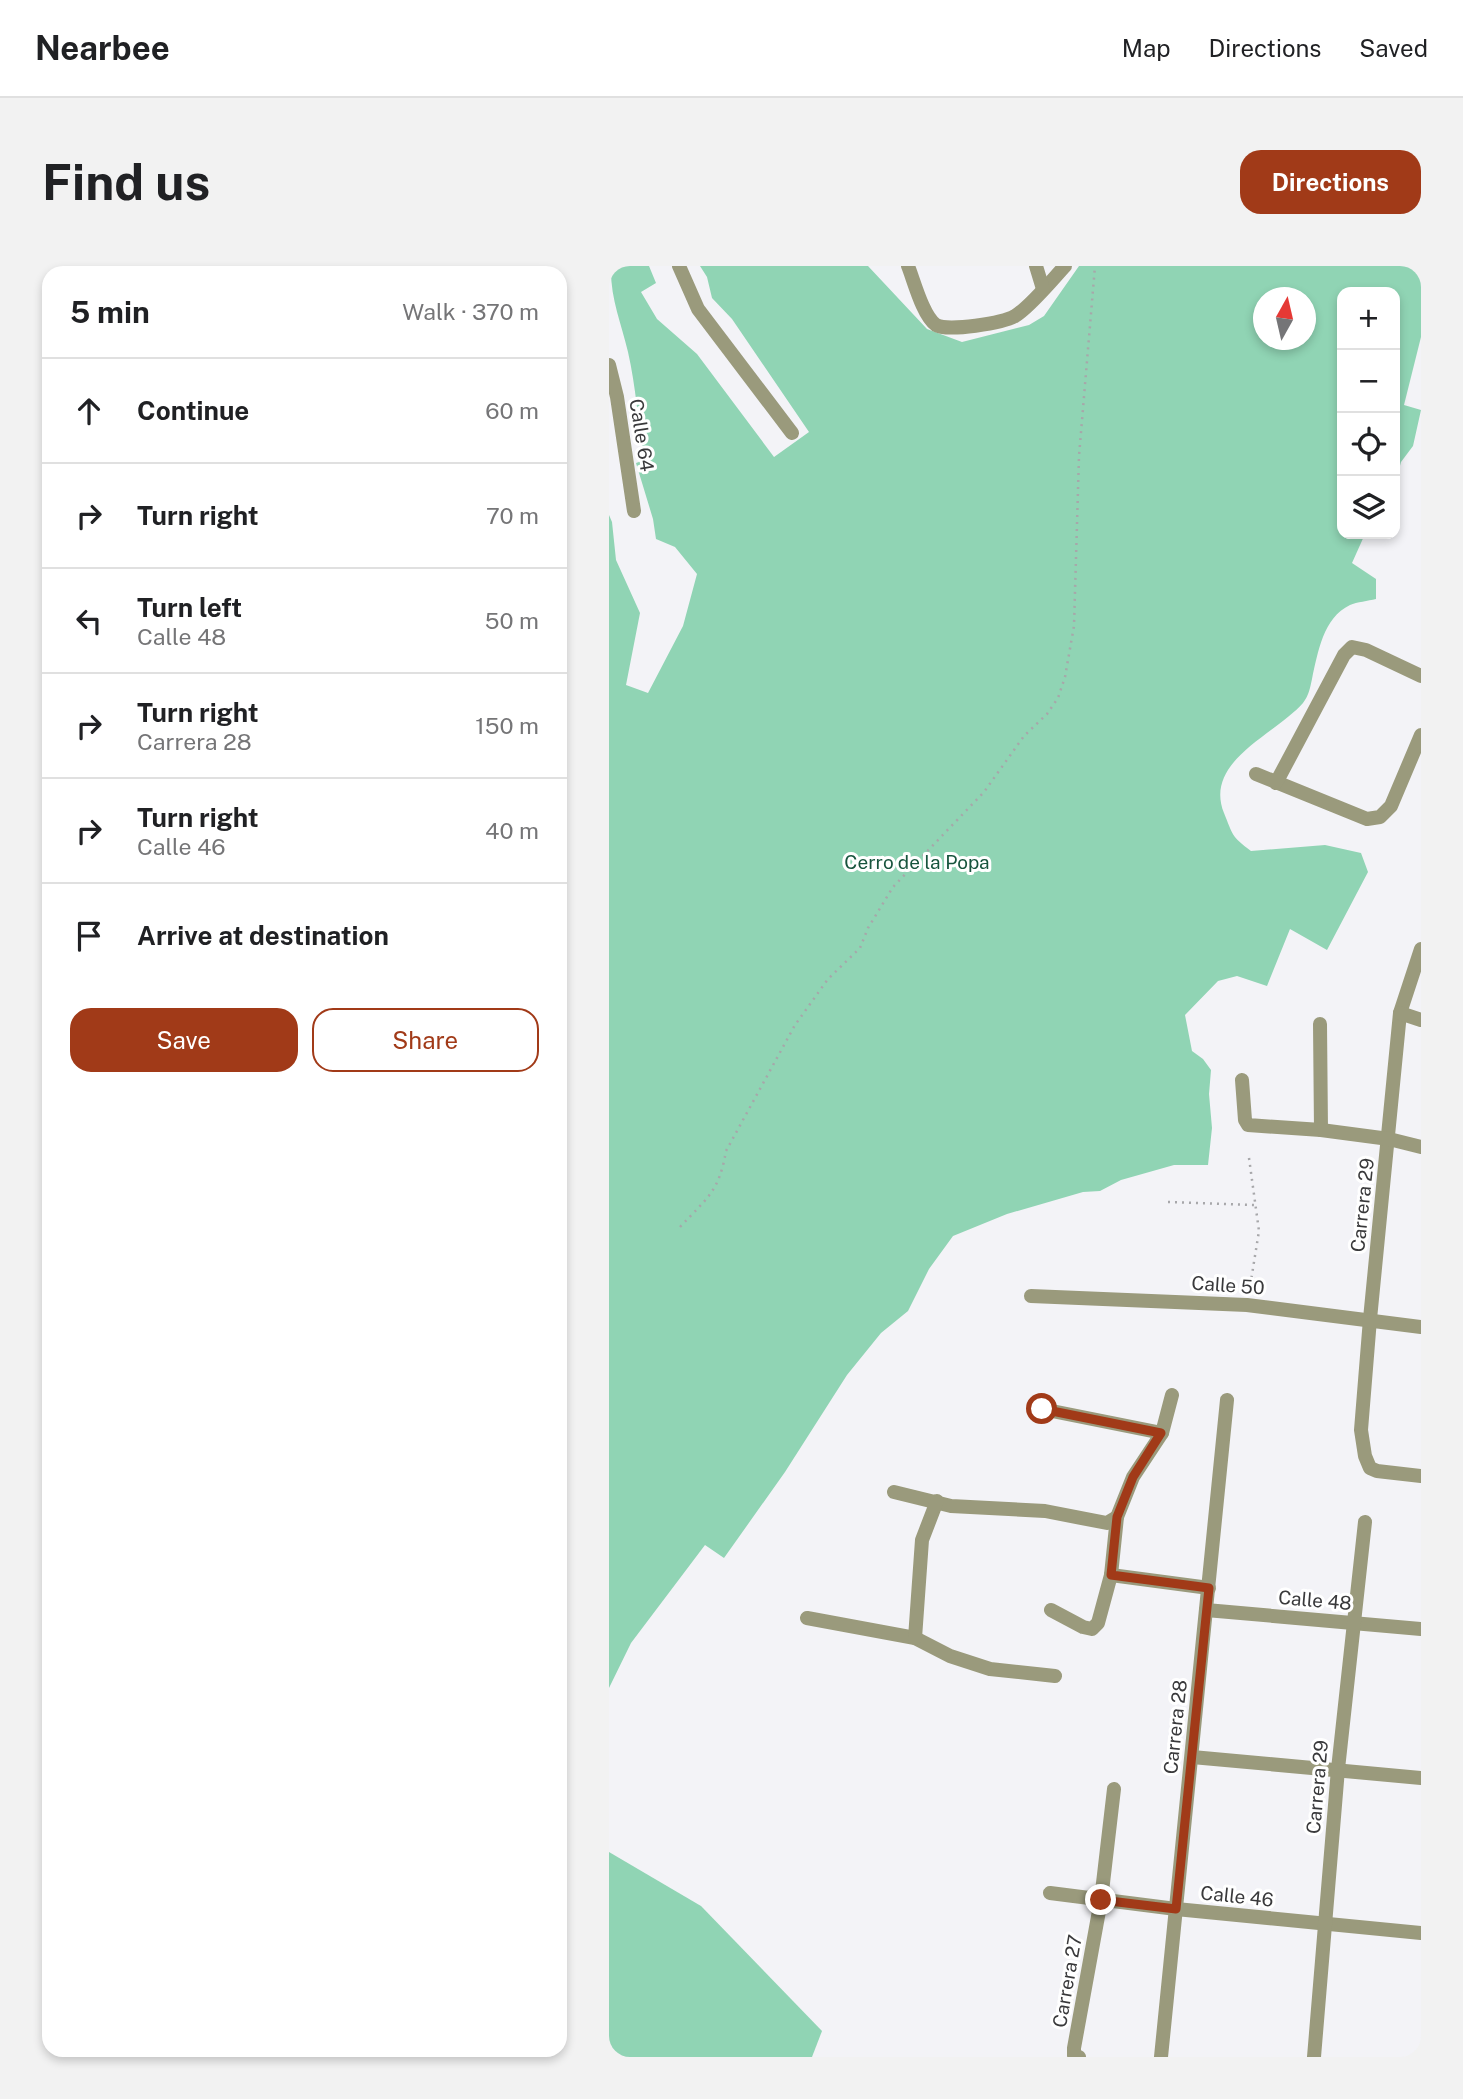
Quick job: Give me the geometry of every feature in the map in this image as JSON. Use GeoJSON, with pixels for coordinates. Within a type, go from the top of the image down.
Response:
{"type":"FeatureCollection","features":[{"type":"Feature","properties":{"kind":"street"},"geometry":{"type":"LineString","coordinates":[[680,266],[698,309],[792,433]]}},
{"type":"Feature","properties":{"kind":"street"},"geometry":{"type":"LineString","coordinates":[[908,266],[926,311],[936,325],[950,329],[1015,317],[1065,266]]}},
{"type":"Feature","properties":{"kind":"street"},"geometry":{"type":"LineString","coordinates":[[1036,266],[1043,289]]}},
{"type":"Feature","properties":{"kind":"street","name":"Calle 64"},"geometry":{"type":"LineString","coordinates":[[609,365],[617,397],[634,510]]}},
{"type":"Feature","properties":{"kind":"street"},"geometry":{"type":"LineString","coordinates":[[1276,783],[1344,655],[1352,648],[1366,650],[1421,676]]}},
{"type":"Feature","properties":{"kind":"street"},"geometry":{"type":"LineString","coordinates":[[1257,774],[1367,819],[1380,817],[1391,806],[1421,735]]}},
{"type":"Feature","properties":{"kind":"street","name":"Carrera 29"},"geometry":{"type":"LineString","coordinates":[[1421,949],[1400,1013],[1361,1430],[1370,1468],[1377,1472],[1421,1476]]}},
{"type":"Feature","properties":{"kind":"street"},"geometry":{"type":"LineString","coordinates":[[1400,1013],[1421,1020]]}},
{"type":"Feature","properties":{"kind":"street"},"geometry":{"type":"LineString","coordinates":[[1320,1024],[1321,1130]]}},
{"type":"Feature","properties":{"kind":"street"},"geometry":{"type":"LineString","coordinates":[[1241,1080],[1245,1120],[1248,1125],[1321,1130],[1389,1139],[1421,1147]]}},
{"type":"Feature","properties":{"kind":"street","name":"Calle 50"},"geometry":{"type":"LineString","coordinates":[[1031,1296],[1247,1305],[1421,1327]]}},
{"type":"Feature","properties":{"kind":"street"},"geometry":{"type":"LineString","coordinates":[[1051,1610],[1083,1627],[1092,1629],[1098,1623],[1111,1575],[1117,1517],[1133,1477],[1161,1433],[1172,1395]]}},
{"type":"Feature","properties":{"kind":"street","name":"Carrera 28"},"geometry":{"type":"LineString","coordinates":[[1161,2057],[1227,1400]]}},
{"type":"Feature","properties":{"kind":"street"},"geometry":{"type":"LineString","coordinates":[[1042,1409],[1161,1433]]}},
{"type":"Feature","properties":{"kind":"street"},"geometry":{"type":"LineString","coordinates":[[894,1492],[951,1506],[1045,1511],[1107,1523],[1117,1517]]}},
{"type":"Feature","properties":{"kind":"street"},"geometry":{"type":"LineString","coordinates":[[915,1638],[922,1540],[937,1501]]}},
{"type":"Feature","properties":{"kind":"street","name":"Carrera 29"},"geometry":{"type":"LineString","coordinates":[[1314,2057],[1338,1769],[1365,1522]]}},
{"type":"Feature","properties":{"kind":"street"},"geometry":{"type":"LineString","coordinates":[[1111,1575],[1209,1588]]}},
{"type":"Feature","properties":{"kind":"street","name":"Calle 48"},"geometry":{"type":"LineString","coordinates":[[1206,1610],[1421,1629]]}},
{"type":"Feature","properties":{"kind":"street"},"geometry":{"type":"LineString","coordinates":[[807,1618],[915,1638],[950,1656],[990,1668],[1055,1676]]}},
{"type":"Feature","properties":{"kind":"street"},"geometry":{"type":"LineString","coordinates":[[1192,1757],[1421,1778]]}},
{"type":"Feature","properties":{"kind":"street","name":"Carrera 27"},"geometry":{"type":"LineString","coordinates":[[1076,2056],[1101,1900],[1114,1789]]}},
{"type":"Feature","properties":{"kind":"street","name":"Calle 46"},"geometry":{"type":"LineString","coordinates":[[1049,1893],[1324,1925],[1421,1933]]}},
{"type":"Feature","properties":{"kind":"path"},"geometry":{"type":"LineString","coordinates":[[680,1227],[717,1186],[726,1151],[789,1035],[828,979],[860,948],[868,928],[893,887],[984,792],[1024,736],[1047,714],[1058,698],[1065,677],[1074,626],[1079,456],[1095,266]]}},
{"type":"Feature","properties":{"kind":"path"},"geometry":{"type":"LineString","coordinates":[[1247,1305],[1259,1244],[1249,1158]]}},
{"type":"Feature","properties":{"kind":"path"},"geometry":{"type":"LineString","coordinates":[[1168,1202],[1254,1205]]}},
{"type":"Feature","properties":{"kind":"green space","name":"Cerro de la Popa"},"geometry":{"type":"Polygon","coordinates":[[[611,266],[649,266],[656,283],[641,292],[657,319],[697,354],[774,457],[809,432],[732,319],[712,298],[707,277],[700,266],[868,266],[927,329],[962,342],[1029,325],[1044,316],[1079,266],[1421,266],[1421,337],[1404,405],[1421,410],[1413,446],[1400,466],[1400,287],[1337,287],[1337,539],[1363,539],[1352,563],[1376,579],[1376,599],[1350,605],[1334,618],[1323,637],[1305,700],[1245,750],[1224,778],[1220,795],[1231,831],[1251,851],[1325,845],[1361,853],[1368,872],[1327,950],[1290,929],[1267,986],[1237,976],[1218,981],[1185,1015],[1192,1051],[1203,1059],[1211,1070],[1209,1094],[1212,1128],[1208,1165],[1174,1165],[1121,1180],[1100,1191],[1083,1192],[1007,1214],[953,1236],[929,1269],[908,1311],[881,1333],[847,1375],[785,1472],[724,1558],[705,1545],[631,1643],[609,1688],[609,515],[616,560],[640,613],[626,685],[648,693],[683,626],[697,574],[675,547],[656,539],[653,519],[636,463],[645,460],[631,365],[614,299],[611,266]]]}},
{"type":"Feature","properties":{"kind":"green space"},"geometry":{"type":"Polygon","coordinates":[[[609,1852],[701,1906],[822,2031],[812,2057],[609,2057],[609,1852]]]}},
{"type":"Feature","properties":{"kind":"route"},"geometry":{"type":"LineString","coordinates":[[1042,1409],[1161,1433],[1133,1477],[1117,1517],[1111,1575],[1209,1588],[1176,1909],[1101,1900]]}}]}
